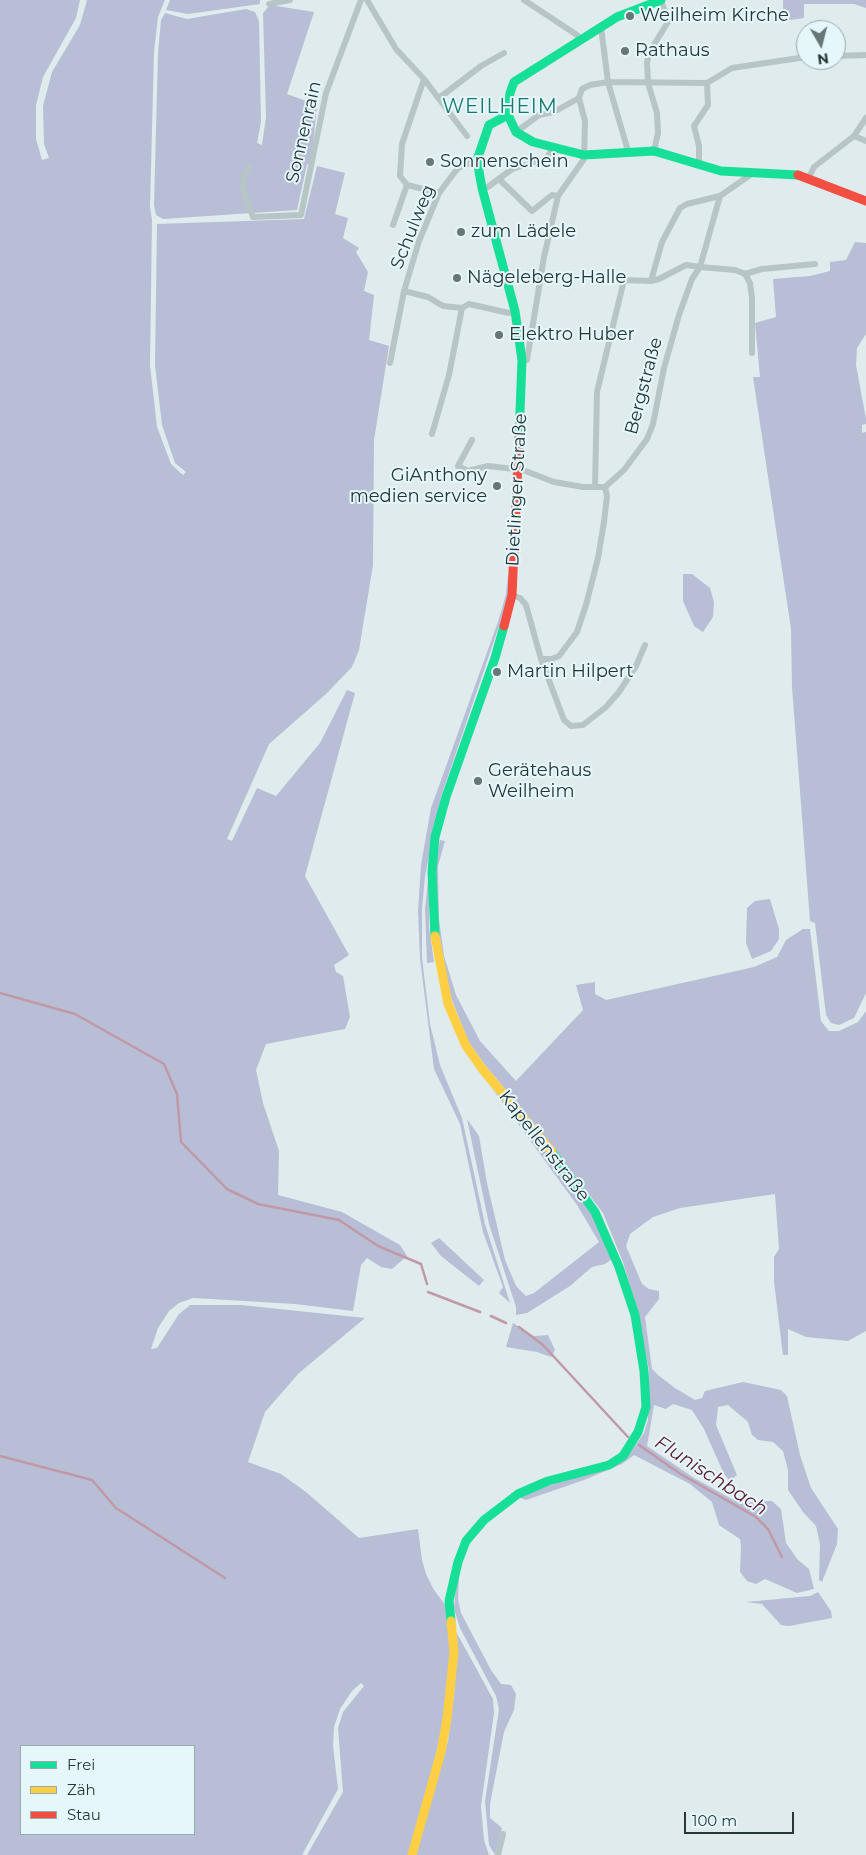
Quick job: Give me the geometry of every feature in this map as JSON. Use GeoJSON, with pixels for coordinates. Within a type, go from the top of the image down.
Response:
{"type":"FeatureCollection","features":[{"type":"Feature","properties":{"kind":"street"},"geometry":{"type":"LineString","coordinates":[[269,4],[290,0]]}},
{"type":"Feature","properties":{"kind":"street","name":"Sonnenrain"},"geometry":{"type":"LineString","coordinates":[[249,167],[244,175],[243,189],[253,217],[301,215],[326,93],[361,0]]}},
{"type":"Feature","properties":{"kind":"street"},"geometry":{"type":"LineString","coordinates":[[367,0],[396,49],[424,79],[467,136]]}},
{"type":"Feature","properties":{"kind":"street"},"geometry":{"type":"LineString","coordinates":[[524,0],[577,35],[581,41]]}},
{"type":"Feature","properties":{"kind":"street"},"geometry":{"type":"LineString","coordinates":[[654,151],[658,133],[657,113],[648,83],[647,62],[648,56],[668,22],[660,0],[630,11],[601,27],[514,82],[510,93],[508,115],[516,132],[523,138],[584,155],[654,151],[721,171],[785,173],[808,177],[866,201]]}},
{"type":"Feature","properties":{"kind":"street"},"geometry":{"type":"LineString","coordinates":[[601,27],[608,82],[628,151]]}},
{"type":"Feature","properties":{"kind":"street"},"geometry":{"type":"LineString","coordinates":[[439,98],[481,66],[504,54]]}},
{"type":"Feature","properties":{"kind":"street"},"geometry":{"type":"LineString","coordinates":[[846,56],[866,56]]}},
{"type":"Feature","properties":{"kind":"street"},"geometry":{"type":"LineString","coordinates":[[516,132],[539,115],[554,112],[578,98],[582,89],[590,85],[608,82],[707,83],[732,68],[796,58]]}},
{"type":"Feature","properties":{"kind":"street"},"geometry":{"type":"LineString","coordinates":[[424,79],[402,144],[400,176],[407,185],[439,193]]}},
{"type":"Feature","properties":{"kind":"street"},"geometry":{"type":"LineString","coordinates":[[699,163],[699,146],[694,126],[708,105],[707,83]]}},
{"type":"Feature","properties":{"kind":"street"},"geometry":{"type":"LineString","coordinates":[[522,360],[528,360],[544,257],[558,196],[584,155],[586,121],[578,98]]}},
{"type":"Feature","properties":{"kind":"street","name":"Dietlinger Straße"},"geometry":{"type":"LineString","coordinates":[[432,872],[435,837],[446,797],[495,658],[512,596],[517,470],[522,415],[522,360],[515,311],[482,188],[477,160],[489,125],[508,115]]}},
{"type":"Feature","properties":{"kind":"street"},"geometry":{"type":"LineString","coordinates":[[808,177],[814,167],[854,136],[866,118]]}},
{"type":"Feature","properties":{"kind":"street"},"geometry":{"type":"LineString","coordinates":[[854,136],[866,141]]}},
{"type":"Feature","properties":{"kind":"street"},"geometry":{"type":"LineString","coordinates":[[482,188],[512,169],[547,158],[553,147]]}},
{"type":"Feature","properties":{"kind":"street","name":"Schulweg"},"geometry":{"type":"LineString","coordinates":[[390,363],[404,291],[419,241],[439,193],[458,168],[477,160]]}},
{"type":"Feature","properties":{"kind":"street"},"geometry":{"type":"LineString","coordinates":[[651,281],[662,242],[680,208],[687,204],[720,196],[753,173]]}},
{"type":"Feature","properties":{"kind":"street"},"geometry":{"type":"LineString","coordinates":[[499,179],[532,212],[552,195],[558,196]]}},
{"type":"Feature","properties":{"kind":"street"},"geometry":{"type":"LineString","coordinates":[[393,225],[407,185]]}},
{"type":"Feature","properties":{"kind":"street","name":"Bergstraße"},"geometry":{"type":"LineString","coordinates":[[605,487],[624,470],[647,439],[653,424],[664,368],[679,315],[692,280],[700,267],[720,196]]}},
{"type":"Feature","properties":{"kind":"street"},"geometry":{"type":"LineString","coordinates":[[596,487],[597,392],[624,280],[651,281],[686,265],[735,270],[745,274],[762,269],[815,264]]}},
{"type":"Feature","properties":{"kind":"street"},"geometry":{"type":"LineString","coordinates":[[745,274],[750,283],[752,298],[752,353]]}},
{"type":"Feature","properties":{"kind":"street","name":"Schulweg"},"geometry":{"type":"LineString","coordinates":[[404,291],[428,297],[443,306],[462,308],[469,304],[508,313],[515,311]]}},
{"type":"Feature","properties":{"kind":"street"},"geometry":{"type":"LineString","coordinates":[[432,434],[449,375],[462,308]]}},
{"type":"Feature","properties":{"kind":"street"},"geometry":{"type":"LineString","coordinates":[[472,440],[458,466],[468,471],[488,466],[523,470],[554,482],[605,487],[607,496],[598,558],[577,632],[559,656],[552,660],[541,659]]}},
{"type":"Feature","properties":{"kind":"street"},"geometry":{"type":"LineString","coordinates":[[512,596],[520,598],[526,605],[541,659],[564,720],[571,726],[583,725],[606,707],[636,666],[646,645]]}},
{"type":"Feature","properties":{"kind":"street","name":"Kapellenstraße"},"geometry":{"type":"LineString","coordinates":[[412,1855],[441,1752],[448,1719],[454,1652],[449,1601],[458,1562],[466,1541],[484,1520],[518,1494],[548,1481],[609,1465],[623,1456],[638,1432],[646,1407],[644,1372],[635,1316],[619,1268],[595,1212],[540,1136],[483,1070],[466,1046],[448,1004],[432,928],[432,872]]}},
{"type":"Feature","properties":{"kind":"street"},"geometry":{"type":"LineString","coordinates":[[498,1855],[503,1834]]}},
{"type":"Feature","properties":{"kind":"shaded area"},"geometry":{"type":"Polygon","coordinates":[[[0,0],[80,0],[76,18],[43,77],[36,105],[36,139],[42,160],[49,158],[44,144],[43,106],[52,72],[80,25],[87,0],[165,0],[158,17],[154,52],[150,207],[152,220],[150,365],[157,427],[171,464],[183,475],[186,472],[175,463],[162,425],[155,365],[157,224],[304,219],[317,166],[345,173],[335,214],[348,218],[343,238],[359,248],[356,252],[368,272],[364,291],[374,295],[369,340],[389,346],[374,440],[373,565],[359,650],[352,667],[326,694],[269,744],[227,839],[232,841],[257,788],[276,796],[320,743],[347,690],[355,693],[305,876],[349,955],[334,965],[336,972],[343,976],[350,1017],[345,1029],[266,1044],[256,1070],[263,1103],[279,1151],[278,1195],[342,1212],[400,1245],[407,1256],[392,1269],[381,1267],[367,1258],[361,1265],[353,1311],[295,1304],[193,1298],[179,1303],[169,1311],[158,1328],[151,1349],[157,1348],[179,1314],[190,1305],[241,1305],[365,1318],[299,1373],[265,1412],[248,1462],[281,1474],[306,1492],[359,1538],[418,1529],[426,1574],[434,1590],[446,1606],[451,1654],[449,1685],[438,1747],[408,1855],[307,1855],[343,1792],[338,1728],[343,1712],[364,1686],[361,1683],[352,1691],[340,1709],[334,1727],[333,1746],[338,1789],[302,1855],[0,1855],[0,0]]]}},
{"type":"Feature","properties":{"kind":"shaded area"},"geometry":{"type":"Polygon","coordinates":[[[170,0],[260,0],[260,4],[188,14],[166,10],[170,0]]]}},
{"type":"Feature","properties":{"kind":"shaded area"},"geometry":{"type":"Polygon","coordinates":[[[783,0],[866,0],[866,8],[854,4],[804,4],[804,18],[783,21],[783,0]]]}},
{"type":"Feature","properties":{"kind":"shaded area"},"geometry":{"type":"Polygon","coordinates":[[[270,5],[314,12],[287,94],[317,105],[311,165],[307,164],[297,210],[163,219],[156,215],[154,205],[158,53],[161,20],[165,13],[187,19],[246,9],[255,12],[259,21],[261,122],[257,143],[262,145],[266,117],[263,13],[270,5]]]}},
{"type":"Feature","properties":{"kind":"shaded area"},"geometry":{"type":"Polygon","coordinates":[[[855,242],[866,243],[866,334],[857,348],[856,365],[866,419],[866,424],[862,425],[862,433],[866,432],[866,993],[854,1018],[839,1025],[831,1023],[826,1015],[815,923],[810,921],[792,687],[791,629],[753,377],[760,377],[755,323],[776,317],[773,279],[810,276],[830,271],[830,262],[846,260],[855,242]]]}},
{"type":"Feature","properties":{"kind":"shaded area"},"geometry":{"type":"Polygon","coordinates":[[[683,574],[692,574],[710,588],[714,602],[713,617],[703,632],[694,626],[683,601],[683,574]]]}},
{"type":"Feature","properties":{"kind":"shaded area"},"geometry":{"type":"Polygon","coordinates":[[[508,575],[511,576],[509,592],[501,620],[441,797],[425,876],[422,909],[422,958],[430,1024],[440,1065],[462,1118],[485,1224],[510,1303],[499,1293],[503,1287],[483,1232],[460,1124],[434,1069],[420,959],[418,911],[421,865],[431,808],[499,619],[506,594],[508,575]]]}},
{"type":"Feature","properties":{"kind":"shaded area"},"geometry":{"type":"Polygon","coordinates":[[[440,840],[445,841],[438,866],[439,919],[444,956],[456,995],[480,1041],[516,1081],[583,1010],[576,985],[595,982],[595,994],[606,1000],[754,967],[777,957],[786,940],[803,929],[810,929],[821,1021],[829,1031],[839,1031],[858,1022],[866,1011],[866,1331],[848,1341],[806,1337],[788,1329],[788,1355],[783,1355],[774,1282],[774,1257],[779,1249],[775,1194],[680,1208],[653,1217],[630,1234],[626,1246],[642,1284],[649,1289],[659,1291],[659,1299],[645,1317],[652,1369],[658,1375],[695,1400],[702,1398],[705,1391],[743,1382],[781,1390],[787,1396],[800,1455],[811,1488],[838,1529],[837,1544],[822,1582],[819,1580],[820,1544],[816,1526],[803,1512],[788,1490],[788,1470],[783,1451],[773,1442],[758,1440],[752,1435],[748,1422],[728,1405],[718,1407],[716,1425],[737,1475],[730,1481],[724,1474],[704,1429],[692,1410],[673,1404],[666,1409],[654,1405],[647,1446],[694,1478],[741,1504],[772,1501],[781,1509],[786,1543],[798,1560],[809,1569],[814,1589],[797,1593],[765,1579],[756,1584],[747,1581],[740,1572],[740,1539],[719,1525],[712,1502],[690,1484],[634,1455],[622,1464],[584,1480],[526,1500],[518,1497],[627,1457],[644,1433],[648,1420],[649,1370],[637,1311],[623,1262],[603,1213],[468,1041],[452,1000],[441,961],[436,922],[435,868],[440,840]]]}},
{"type":"Feature","properties":{"kind":"shaded area"},"geometry":{"type":"Polygon","coordinates":[[[428,880],[429,926],[434,962],[427,963],[425,908],[428,880]]]}},
{"type":"Feature","properties":{"kind":"shaded area"},"geometry":{"type":"Polygon","coordinates":[[[770,899],[779,929],[779,939],[771,951],[752,959],[746,943],[747,908],[755,901],[770,899]]]}},
{"type":"Feature","properties":{"kind":"shaded area"},"geometry":{"type":"Polygon","coordinates":[[[479,1070],[534,1136],[594,1214],[612,1259],[605,1264],[592,1267],[570,1286],[527,1313],[516,1315],[516,1307],[489,1224],[467,1119],[479,1136],[487,1183],[505,1260],[516,1286],[526,1296],[534,1293],[599,1242],[577,1205],[479,1070]]]}},
{"type":"Feature","properties":{"kind":"shaded area"},"geometry":{"type":"Polygon","coordinates":[[[439,1238],[484,1280],[479,1286],[441,1256],[431,1243],[439,1238]]]}},
{"type":"Feature","properties":{"kind":"shaded area"},"geometry":{"type":"Polygon","coordinates":[[[513,1323],[534,1336],[548,1335],[555,1350],[551,1357],[537,1352],[506,1347],[513,1323]]]}},
{"type":"Feature","properties":{"kind":"shaded area"},"geometry":{"type":"Polygon","coordinates":[[[457,1575],[459,1577],[458,1599],[461,1613],[491,1670],[501,1684],[511,1685],[516,1694],[514,1710],[504,1732],[490,1804],[490,1818],[502,1828],[495,1855],[489,1845],[485,1801],[499,1709],[496,1696],[460,1628],[454,1609],[457,1575]]]}},
{"type":"Feature","properties":{"kind":"shaded area"},"geometry":{"type":"Polygon","coordinates":[[[818,1592],[831,1611],[832,1618],[789,1626],[781,1625],[762,1604],[746,1602],[810,1596],[818,1592]]]}},
{"type":"Feature","properties":{"kind":"shaded area"},"geometry":{"type":"Polygon","coordinates":[[[454,1628],[493,1699],[494,1713],[481,1806],[484,1840],[489,1855],[414,1855],[448,1741],[455,1686],[454,1628]]]}},
{"type":"Feature","properties":{"kind":"waterway","name":"Flunischbach"},"geometry":{"type":"LineString","coordinates":[[0,993],[75,1014],[164,1064],[177,1094],[181,1142],[227,1189],[258,1204],[339,1220],[378,1246],[421,1264],[427,1284]]}},
{"type":"Feature","properties":{"kind":"waterway","name":"Flunischbach"},"geometry":{"type":"LineString","coordinates":[[428,1292],[480,1312]]}},
{"type":"Feature","properties":{"kind":"waterway","name":"Flunischbach"},"geometry":{"type":"LineString","coordinates":[[491,1316],[506,1323]]}},
{"type":"Feature","properties":{"kind":"waterway","name":"Flunischbach"},"geometry":{"type":"LineString","coordinates":[[519,1327],[543,1345],[628,1437]]}},
{"type":"Feature","properties":{"kind":"waterway","name":"Flunischbach"},"geometry":{"type":"LineString","coordinates":[[639,1445],[679,1473],[756,1517],[768,1529],[782,1557]]}},
{"type":"Feature","properties":{"kind":"waterway"},"geometry":{"type":"LineString","coordinates":[[0,1456],[92,1480],[116,1508],[225,1578]]}},
{"type":"Feature","properties":{"kind":"traffic: fast"},"geometry":{"type":"LineString","coordinates":[[661,0],[617,17],[514,82],[510,93],[508,115],[516,132],[533,142],[584,155],[654,151],[721,171],[798,175]]}},
{"type":"Feature","properties":{"kind":"traffic: fast"},"geometry":{"type":"LineString","coordinates":[[508,115],[489,125],[477,160],[482,188],[515,311],[522,360],[519,438]]}},
{"type":"Feature","properties":{"kind":"traffic: fast"},"geometry":{"type":"LineString","coordinates":[[435,936],[432,872],[435,837],[446,797],[495,658],[504,626]]}},
{"type":"Feature","properties":{"kind":"traffic: fast"},"geometry":{"type":"LineString","coordinates":[[451,1621],[449,1601],[458,1562],[466,1541],[484,1520],[518,1494],[548,1481],[609,1465],[623,1456],[638,1432],[646,1407],[644,1371],[635,1315],[619,1267],[595,1212],[552,1152]]}},
{"type":"Feature","properties":{"kind":"traffic: slow"},"geometry":{"type":"LineString","coordinates":[[435,936],[448,1004],[466,1046],[483,1070],[552,1152]]}},
{"type":"Feature","properties":{"kind":"traffic: slow"},"geometry":{"type":"LineString","coordinates":[[412,1855],[441,1752],[447,1719],[454,1652],[451,1621]]}},
{"type":"Feature","properties":{"kind":"traffic: jam"},"geometry":{"type":"LineString","coordinates":[[798,175],[866,201]]}},
{"type":"Feature","properties":{"kind":"traffic: jam"},"geometry":{"type":"LineString","coordinates":[[504,626],[512,595],[519,438]]}},
{"type":"Feature","properties":{"kind":"place","name":"Weilheim Kirche"},"geometry":{"type":"Point","coordinates":[630,16]}},
{"type":"Feature","properties":{"kind":"place","name":"Rathaus"},"geometry":{"type":"Point","coordinates":[625,51]}},
{"type":"Feature","properties":{"kind":"place","name":"Sonnenschein"},"geometry":{"type":"Point","coordinates":[430,162]}},
{"type":"Feature","properties":{"kind":"place","name":"zum Lädele"},"geometry":{"type":"Point","coordinates":[461,232]}},
{"type":"Feature","properties":{"kind":"place","name":"Nägeleberg-Halle"},"geometry":{"type":"Point","coordinates":[457,278]}},
{"type":"Feature","properties":{"kind":"place","name":"Elektro Huber"},"geometry":{"type":"Point","coordinates":[499,335]}},
{"type":"Feature","properties":{"kind":"place","name":"GiAnthony medien service"},"geometry":{"type":"Point","coordinates":[497,486]}},
{"type":"Feature","properties":{"kind":"place","name":"Martin Hilpert"},"geometry":{"type":"Point","coordinates":[497,672]}},
{"type":"Feature","properties":{"kind":"place","name":"Gerätehaus Weilheim"},"geometry":{"type":"Point","coordinates":[478,781]}},
{"type":"Feature","properties":{"kind":"district","name":"WEILHEIM"},"geometry":{"type":"Point","coordinates":[500,107]}}]}
